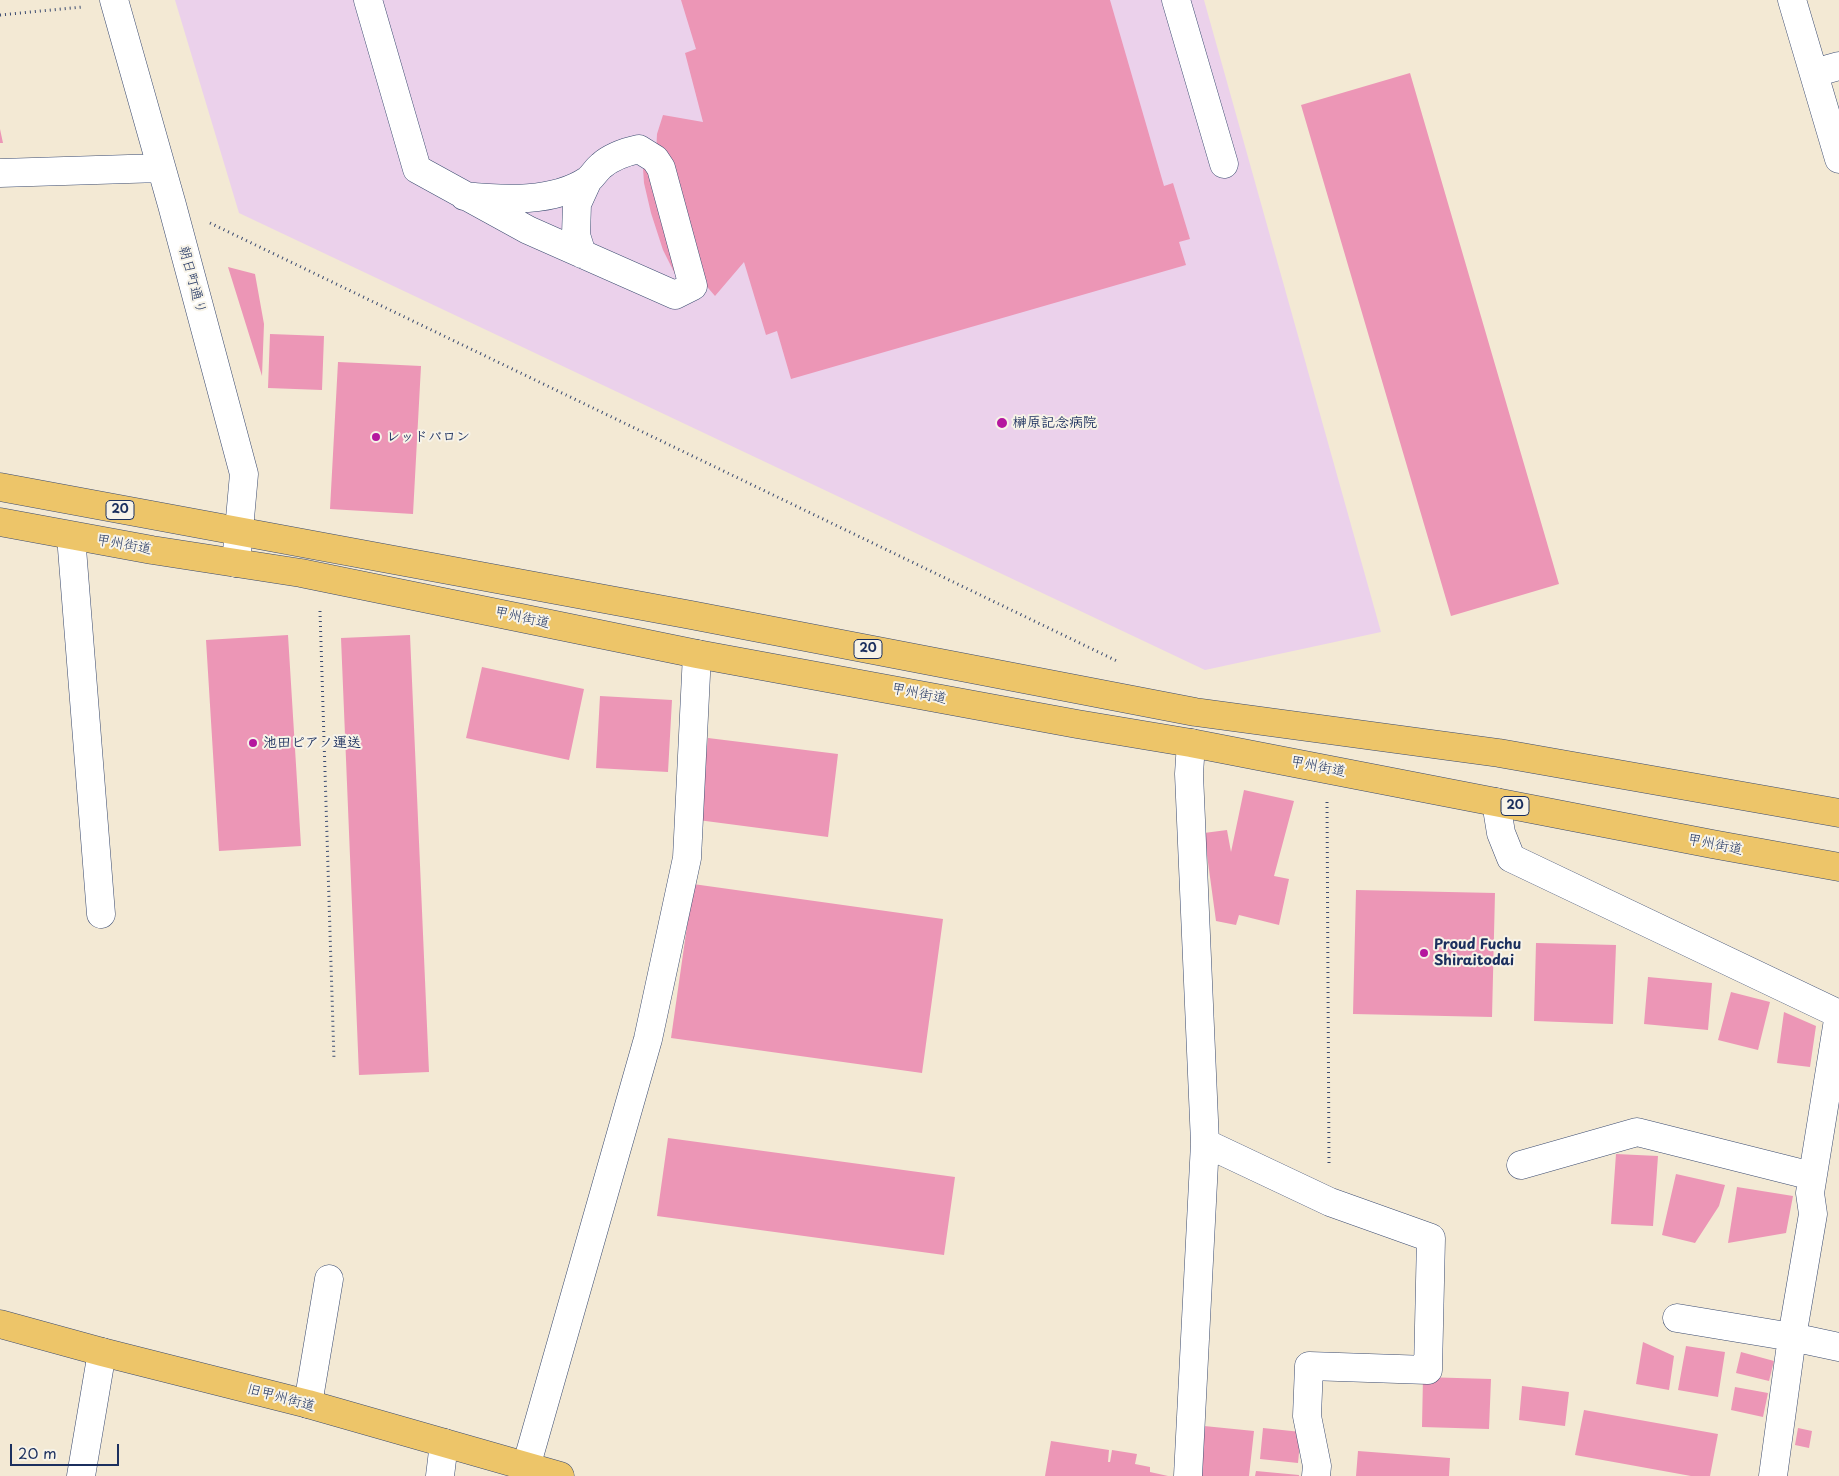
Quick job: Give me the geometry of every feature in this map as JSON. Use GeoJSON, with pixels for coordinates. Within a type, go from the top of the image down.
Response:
{"type":"FeatureCollection","features":[{"type":"Feature","properties":{"kind":"main road","name":"20"},"geometry":{"type":"LineString","coordinates":[[0,487],[1195,712],[1499,752],[1839,813]]}},
{"type":"Feature","properties":{"kind":"main road","name":"甲州街道"},"geometry":{"type":"LineString","coordinates":[[0,522],[71,536],[319,577],[697,654],[1077,724],[1191,743],[1839,867]]}},
{"type":"Feature","properties":{"kind":"main road","name":"旧甲州街道"},"geometry":{"type":"LineString","coordinates":[[0,1324],[308,1404],[560,1476]]}},
{"type":"Feature","properties":{"kind":"street"},"geometry":{"type":"LineString","coordinates":[[368,0],[418,169],[528,230],[582,254],[675,295],[692,286],[661,168],[655,159],[639,149],[621,153],[601,165],[588,180],[577,204],[576,235],[582,254]]}},
{"type":"Feature","properties":{"kind":"street"},"geometry":{"type":"LineString","coordinates":[[1176,0],[1224,164]]}},
{"type":"Feature","properties":{"kind":"street"},"geometry":{"type":"LineString","coordinates":[[1792,0],[1826,69],[1839,159]]}},
{"type":"Feature","properties":{"kind":"street","name":"朝日町通り"},"geometry":{"type":"LineString","coordinates":[[115,2],[162,168],[244,474],[236,563]]}},
{"type":"Feature","properties":{"kind":"street"},"geometry":{"type":"LineString","coordinates":[[0,173],[162,168]]}},
{"type":"Feature","properties":{"kind":"street"},"geometry":{"type":"LineString","coordinates":[[464,196],[503,200],[531,198],[560,193],[588,180]]}},
{"type":"Feature","properties":{"kind":"street"},"geometry":{"type":"LineString","coordinates":[[71,536],[101,914]]}},
{"type":"Feature","properties":{"kind":"street"},"geometry":{"type":"LineString","coordinates":[[526,1467],[648,1039],[687,858],[697,654]]}},
{"type":"Feature","properties":{"kind":"street"},"geometry":{"type":"LineString","coordinates":[[1188,1476],[1205,1143],[1190,774],[1191,743]]}},
{"type":"Feature","properties":{"kind":"street"},"geometry":{"type":"LineString","coordinates":[[1496,802],[1501,832],[1511,858],[1839,1014],[1812,1176],[1810,1194],[1813,1214],[1792,1337],[1773,1476]]}},
{"type":"Feature","properties":{"kind":"street"},"geometry":{"type":"LineString","coordinates":[[1521,1165],[1637,1132],[1812,1176]]}},
{"type":"Feature","properties":{"kind":"street"},"geometry":{"type":"LineString","coordinates":[[1205,1143],[1330,1202],[1431,1238],[1428,1370],[1309,1366],[1307,1416],[1317,1466],[1316,1476]]}},
{"type":"Feature","properties":{"kind":"street"},"geometry":{"type":"LineString","coordinates":[[308,1404],[328,1278]]}},
{"type":"Feature","properties":{"kind":"street"},"geometry":{"type":"LineString","coordinates":[[1676,1318],[1792,1337],[1839,1347]]}},
{"type":"Feature","properties":{"kind":"street"},"geometry":{"type":"LineString","coordinates":[[81,1476],[102,1352]]}},
{"type":"Feature","properties":{"kind":"street"},"geometry":{"type":"LineString","coordinates":[[440,1476],[444,1443]]}},
{"type":"Feature","properties":{"kind":"path"},"geometry":{"type":"LineString","coordinates":[[0,15],[115,2]]}},
{"type":"Feature","properties":{"kind":"path"},"geometry":{"type":"LineString","coordinates":[[172,205],[1123,664]]}},
{"type":"Feature","properties":{"kind":"path"},"geometry":{"type":"LineString","coordinates":[[319,577],[334,1060]]}},
{"type":"Feature","properties":{"kind":"path"},"geometry":{"type":"LineString","coordinates":[[1327,799],[1330,1202]]}},
{"type":"Feature","properties":{"kind":"shaded area","name":"榊原記念病院"},"geometry":{"type":"Polygon","coordinates":[[[175,0],[1204,0],[1381,632],[1205,670],[239,213],[175,0]]]}},
{"type":"Feature","properties":{"kind":"building"},"geometry":{"type":"Polygon","coordinates":[[[681,0],[1110,0],[1164,186],[1173,183],[1190,239],[1179,242],[1186,265],[791,379],[777,331],[766,335],[744,262],[715,296],[703,282],[693,264],[675,274],[663,250],[651,213],[644,183],[642,154],[656,154],[657,134],[663,115],[703,122],[685,53],[696,49],[681,0]]]}},
{"type":"Feature","properties":{"kind":"building"},"geometry":{"type":"Polygon","coordinates":[[[1410,73],[1559,584],[1451,616],[1301,105],[1410,73]]]}},
{"type":"Feature","properties":{"kind":"building"},"geometry":{"type":"Polygon","coordinates":[[[0,129],[3,143],[0,143],[0,129]]]}},
{"type":"Feature","properties":{"kind":"building"},"geometry":{"type":"Polygon","coordinates":[[[228,267],[255,274],[264,324],[262,376],[228,267]]]}},
{"type":"Feature","properties":{"kind":"building"},"geometry":{"type":"Polygon","coordinates":[[[270,334],[324,336],[322,390],[268,388],[270,334]]]}},
{"type":"Feature","properties":{"kind":"building","name":"レッドバロン"},"geometry":{"type":"Polygon","coordinates":[[[338,362],[421,366],[413,514],[330,509],[338,362]]]}},
{"type":"Feature","properties":{"kind":"building","name":"池田ピアノ運送"},"geometry":{"type":"Polygon","coordinates":[[[288,635],[301,846],[219,851],[206,640],[288,635]]]}},
{"type":"Feature","properties":{"kind":"building"},"geometry":{"type":"Polygon","coordinates":[[[410,635],[429,1072],[359,1075],[341,638],[410,635]]]}},
{"type":"Feature","properties":{"kind":"building"},"geometry":{"type":"Polygon","coordinates":[[[482,667],[584,689],[569,760],[466,738],[482,667]]]}},
{"type":"Feature","properties":{"kind":"building"},"geometry":{"type":"Polygon","coordinates":[[[600,696],[672,700],[668,772],[596,768],[600,696]]]}},
{"type":"Feature","properties":{"kind":"building"},"geometry":{"type":"Polygon","coordinates":[[[708,738],[838,754],[828,837],[698,820],[708,738]]]}},
{"type":"Feature","properties":{"kind":"building"},"geometry":{"type":"Polygon","coordinates":[[[1244,790],[1294,801],[1274,876],[1289,879],[1279,925],[1239,915],[1236,925],[1216,921],[1204,833],[1227,830],[1231,852],[1244,790]]]}},
{"type":"Feature","properties":{"kind":"building"},"geometry":{"type":"Polygon","coordinates":[[[693,884],[943,919],[922,1073],[671,1038],[693,884]]]}},
{"type":"Feature","properties":{"kind":"building","name":"Proud Fuchu Shiraitodai"},"geometry":{"type":"Polygon","coordinates":[[[1356,890],[1495,893],[1492,1017],[1353,1014],[1356,890]]]}},
{"type":"Feature","properties":{"kind":"building"},"geometry":{"type":"Polygon","coordinates":[[[1536,943],[1616,945],[1613,1024],[1534,1021],[1536,943]]]}},
{"type":"Feature","properties":{"kind":"building"},"geometry":{"type":"Polygon","coordinates":[[[1648,977],[1712,983],[1708,1030],[1644,1024],[1648,977]]]}},
{"type":"Feature","properties":{"kind":"building"},"geometry":{"type":"Polygon","coordinates":[[[1731,992],[1770,1002],[1758,1050],[1718,1040],[1731,992]]]}},
{"type":"Feature","properties":{"kind":"building"},"geometry":{"type":"Polygon","coordinates":[[[1784,1012],[1816,1026],[1810,1067],[1777,1063],[1784,1012]]]}},
{"type":"Feature","properties":{"kind":"building"},"geometry":{"type":"Polygon","coordinates":[[[668,1138],[955,1177],[944,1255],[657,1216],[668,1138]]]}},
{"type":"Feature","properties":{"kind":"building"},"geometry":{"type":"Polygon","coordinates":[[[1616,1154],[1658,1156],[1653,1226],[1611,1224],[1616,1154]]]}},
{"type":"Feature","properties":{"kind":"building"},"geometry":{"type":"Polygon","coordinates":[[[1676,1174],[1725,1185],[1719,1206],[1695,1243],[1662,1235],[1676,1174]]]}},
{"type":"Feature","properties":{"kind":"building"},"geometry":{"type":"Polygon","coordinates":[[[1737,1187],[1793,1196],[1786,1233],[1728,1243],[1737,1187]]]}},
{"type":"Feature","properties":{"kind":"building"},"geometry":{"type":"Polygon","coordinates":[[[1643,1342],[1674,1356],[1669,1390],[1636,1384],[1643,1342]]]}},
{"type":"Feature","properties":{"kind":"building"},"geometry":{"type":"Polygon","coordinates":[[[1686,1346],[1725,1352],[1718,1397],[1678,1390],[1686,1346]]]}},
{"type":"Feature","properties":{"kind":"building"},"geometry":{"type":"Polygon","coordinates":[[[1741,1352],[1774,1361],[1769,1381],[1736,1373],[1741,1352]]]}},
{"type":"Feature","properties":{"kind":"building"},"geometry":{"type":"Polygon","coordinates":[[[1423,1377],[1491,1379],[1489,1429],[1422,1427],[1423,1377]]]}},
{"type":"Feature","properties":{"kind":"building"},"geometry":{"type":"Polygon","coordinates":[[[1522,1386],[1569,1392],[1565,1426],[1519,1420],[1522,1386]]]}},
{"type":"Feature","properties":{"kind":"building"},"geometry":{"type":"Polygon","coordinates":[[[1735,1387],[1768,1393],[1763,1417],[1731,1410],[1735,1387]]]}},
{"type":"Feature","properties":{"kind":"building"},"geometry":{"type":"Polygon","coordinates":[[[1584,1410],[1718,1434],[1710,1476],[1691,1476],[1575,1455],[1584,1410]]]}},
{"type":"Feature","properties":{"kind":"building"},"geometry":{"type":"Polygon","coordinates":[[[1204,1426],[1254,1431],[1249,1476],[1199,1476],[1204,1426]]]}},
{"type":"Feature","properties":{"kind":"building"},"geometry":{"type":"Polygon","coordinates":[[[1263,1428],[1301,1432],[1298,1463],[1260,1459],[1263,1428]]]}},
{"type":"Feature","properties":{"kind":"building"},"geometry":{"type":"Polygon","coordinates":[[[1798,1428],[1812,1431],[1809,1448],[1795,1445],[1798,1428]]]}},
{"type":"Feature","properties":{"kind":"building"},"geometry":{"type":"Polygon","coordinates":[[[1051,1441],[1109,1450],[1108,1462],[1110,1462],[1112,1450],[1137,1454],[1135,1464],[1150,1467],[1150,1472],[1168,1476],[1045,1476],[1051,1441]]]}},
{"type":"Feature","properties":{"kind":"building"},"geometry":{"type":"Polygon","coordinates":[[[1358,1451],[1450,1458],[1449,1476],[1356,1476],[1358,1451]]]}},
{"type":"Feature","properties":{"kind":"building"},"geometry":{"type":"Polygon","coordinates":[[[1256,1471],[1299,1475],[1299,1476],[1255,1476],[1256,1471]]]}},
{"type":"Feature","properties":{"kind":"place","name":"榊原記念病院"},"geometry":{"type":"Point","coordinates":[1002,423]}},
{"type":"Feature","properties":{"kind":"place","name":"レッドバロン"},"geometry":{"type":"Point","coordinates":[376,437]}},
{"type":"Feature","properties":{"kind":"place","name":"池田ピアノ運送"},"geometry":{"type":"Point","coordinates":[253,743]}},
{"type":"Feature","properties":{"kind":"place","name":"Proud Fuchu Shiraitodai"},"geometry":{"type":"Point","coordinates":[1424,953]}}]}
